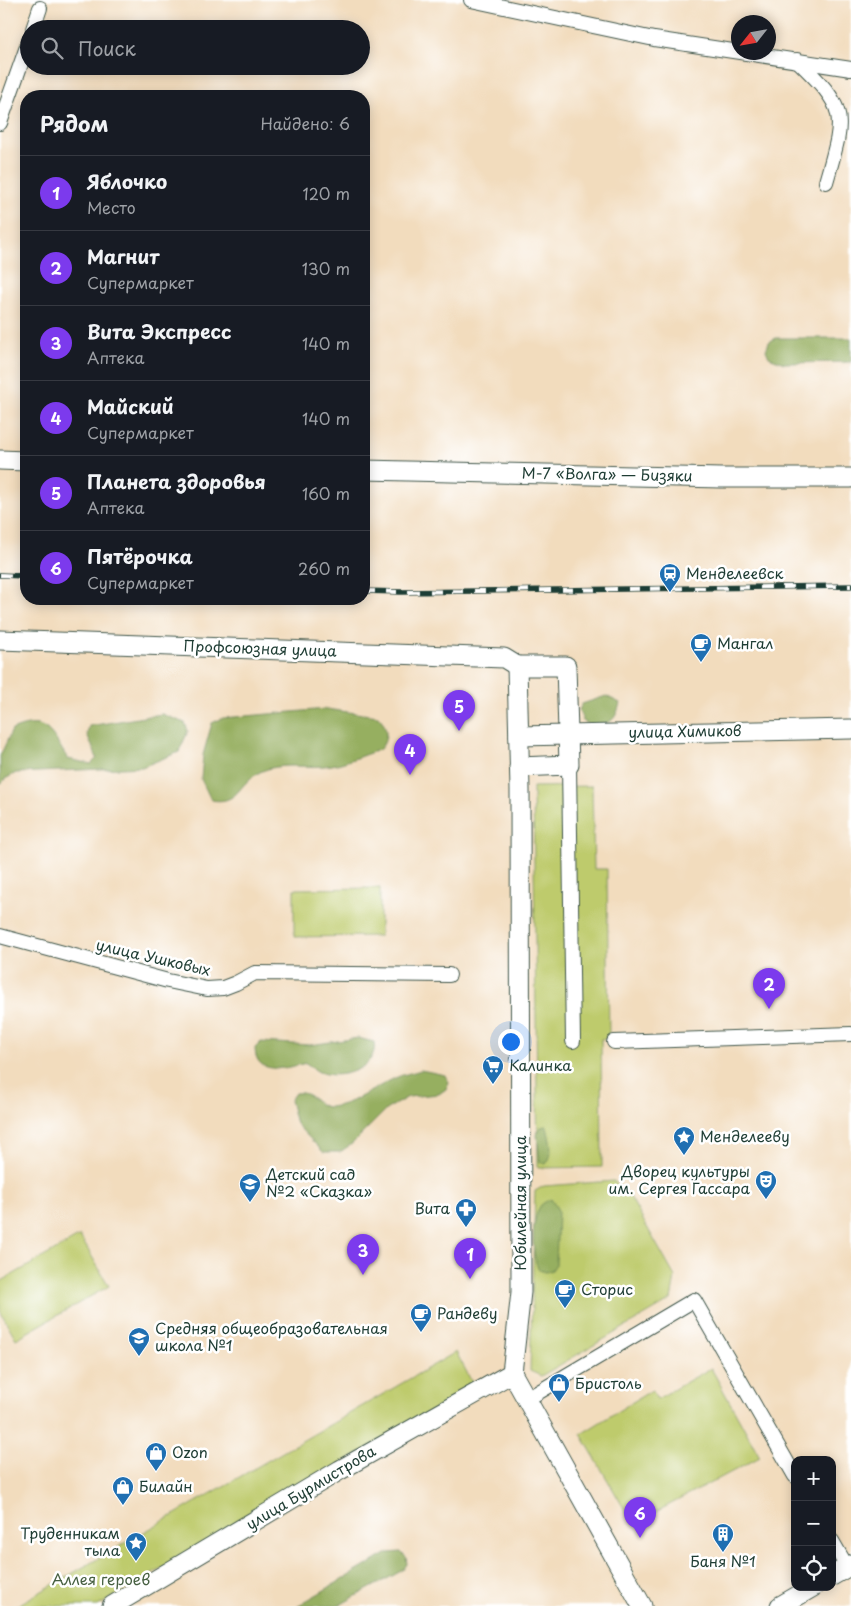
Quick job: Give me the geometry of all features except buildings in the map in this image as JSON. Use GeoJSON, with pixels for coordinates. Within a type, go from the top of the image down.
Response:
{"type":"FeatureCollection","features":[{"type":"Feature","properties":{"kind":"main road"},"geometry":{"type":"LineString","coordinates":[[0,460],[20,460]]}},
{"type":"Feature","properties":{"kind":"main road","name":"М-7 «Волга» — Бизяки"},"geometry":{"type":"LineString","coordinates":[[370,470],[711,478],[851,478]]}},
{"type":"Feature","properties":{"kind":"main road","name":"Профсоюзная улица"},"geometry":{"type":"LineString","coordinates":[[0,640],[504,658],[517,666]]}},
{"type":"Feature","properties":{"kind":"main road"},"geometry":{"type":"LineString","coordinates":[[517,666],[566,666],[569,765],[519,767]]}},
{"type":"Feature","properties":{"kind":"main road","name":"Юбилейная улица"},"geometry":{"type":"LineString","coordinates":[[512,1373],[521,1292],[517,666]]}},
{"type":"Feature","properties":{"kind":"main road","name":"улица Химиков"},"geometry":{"type":"LineString","coordinates":[[518,736],[851,729]]}},
{"type":"Feature","properties":{"kind":"main road"},"geometry":{"type":"LineString","coordinates":[[512,1373],[642,1606]]}},
{"type":"Feature","properties":{"kind":"main road","name":"улица Бурмистрова"},"geometry":{"type":"LineString","coordinates":[[112,1606],[340,1470],[512,1373]]}},
{"type":"Feature","properties":{"kind":"main road"},"geometry":{"type":"LineString","coordinates":[[780,1606],[806,1591]]}},
{"type":"Feature","properties":{"kind":"street"},"geometry":{"type":"LineString","coordinates":[[471,0],[503,4],[654,39],[851,69]]}},
{"type":"Feature","properties":{"kind":"street"},"geometry":{"type":"LineString","coordinates":[[36,20],[40,8]]}},
{"type":"Feature","properties":{"kind":"street"},"geometry":{"type":"LineString","coordinates":[[797,60],[830,94],[839,116],[838,136],[826,182]]}},
{"type":"Feature","properties":{"kind":"street"},"geometry":{"type":"LineString","coordinates":[[0,123],[20,66]]}},
{"type":"Feature","properties":{"kind":"street"},"geometry":{"type":"LineString","coordinates":[[569,765],[573,1041]]}},
{"type":"Feature","properties":{"kind":"street","name":"улица Ушковых"},"geometry":{"type":"LineString","coordinates":[[0,936],[168,981],[207,989],[223,988],[236,984],[255,973],[449,975]]}},
{"type":"Feature","properties":{"kind":"street"},"geometry":{"type":"LineString","coordinates":[[614,1042],[851,1034]]}},
{"type":"Feature","properties":{"kind":"street"},"geometry":{"type":"LineString","coordinates":[[527,1399],[694,1300],[791,1469]]}},
{"type":"Feature","properties":{"kind":"street"},"geometry":{"type":"LineString","coordinates":[[834,1546],[844,1569]]}},
{"type":"Feature","properties":{"kind":"green space"},"geometry":{"type":"Polygon","coordinates":[[[776,338],[851,338],[851,362],[784,363],[769,357],[766,350],[769,342],[776,338]]]}},
{"type":"Feature","properties":{"kind":"green space"},"geometry":{"type":"Polygon","coordinates":[[[606,696],[620,703],[614,718],[607,723],[591,726],[583,721],[579,710],[582,704],[606,696]]]}},
{"type":"Feature","properties":{"kind":"green space"},"geometry":{"type":"Polygon","coordinates":[[[326,709],[378,716],[384,724],[386,733],[382,746],[379,750],[331,765],[284,766],[268,769],[252,777],[233,797],[220,801],[211,800],[201,779],[203,755],[212,723],[223,718],[326,709]]]}},
{"type":"Feature","properties":{"kind":"green space"},"geometry":{"type":"Polygon","coordinates":[[[162,714],[185,723],[188,731],[179,752],[142,767],[16,773],[5,779],[0,785],[0,756],[12,730],[24,726],[41,726],[52,734],[68,759],[91,764],[97,758],[87,734],[89,726],[162,714]]]}},
{"type":"Feature","properties":{"kind":"green space"},"geometry":{"type":"Polygon","coordinates":[[[592,786],[594,869],[607,869],[609,1038],[601,1039],[602,1167],[538,1168],[533,787],[592,786]]]}},
{"type":"Feature","properties":{"kind":"green space"},"geometry":{"type":"Polygon","coordinates":[[[380,888],[380,936],[294,937],[294,889],[380,888]]]}},
{"type":"Feature","properties":{"kind":"green space"},"geometry":{"type":"Polygon","coordinates":[[[358,1038],[374,1042],[374,1051],[370,1059],[356,1070],[337,1075],[319,1072],[306,1063],[282,1068],[266,1067],[256,1057],[255,1048],[261,1042],[310,1045],[358,1038]]]}},
{"type":"Feature","properties":{"kind":"green space"},"geometry":{"type":"Polygon","coordinates":[[[421,1070],[445,1075],[449,1082],[446,1089],[439,1094],[408,1097],[387,1109],[353,1143],[340,1152],[323,1152],[296,1124],[290,1100],[295,1093],[306,1094],[325,1107],[338,1106],[355,1100],[398,1077],[421,1070]]]}},
{"type":"Feature","properties":{"kind":"green space"},"geometry":{"type":"Polygon","coordinates":[[[547,1126],[551,1151],[546,1164],[540,1162],[537,1134],[541,1127],[547,1126]]]}},
{"type":"Feature","properties":{"kind":"green space"},"geometry":{"type":"Polygon","coordinates":[[[614,1181],[629,1195],[675,1277],[671,1300],[541,1376],[530,1371],[535,1191],[544,1186],[614,1181]]]}},
{"type":"Feature","properties":{"kind":"green space"},"geometry":{"type":"Polygon","coordinates":[[[551,1199],[558,1210],[556,1264],[552,1270],[546,1272],[539,1270],[536,1263],[533,1237],[538,1211],[543,1203],[551,1199]]]}},
{"type":"Feature","properties":{"kind":"green space"},"geometry":{"type":"Polygon","coordinates":[[[80,1236],[109,1286],[16,1339],[0,1311],[0,1282],[80,1236]]]}},
{"type":"Feature","properties":{"kind":"green space","name":"Аллея героев"},"geometry":{"type":"Polygon","coordinates":[[[456,1352],[474,1386],[98,1606],[16,1606],[456,1352]]]}},
{"type":"Feature","properties":{"kind":"green space"},"geometry":{"type":"Polygon","coordinates":[[[711,1368],[760,1457],[633,1524],[581,1434],[652,1390],[657,1399],[711,1368]]]}},
{"type":"Feature","properties":{"kind":"green space"},"geometry":{"type":"Polygon","coordinates":[[[401,1552],[406,1557],[407,1564],[403,1570],[338,1606],[297,1606],[388,1553],[401,1552]]]}},
{"type":"Feature","properties":{"kind":"railway"},"geometry":{"type":"LineString","coordinates":[[0,575],[20,576]]}},
{"type":"Feature","properties":{"kind":"railway"},"geometry":{"type":"LineString","coordinates":[[370,591],[851,586]]}},
{"type":"Feature","properties":{"kind":"place","name":"Менделеевск"},"geometry":{"type":"Point","coordinates":[670,593]}},
{"type":"Feature","properties":{"kind":"place","name":"Мангал"},"geometry":{"type":"Point","coordinates":[701,663]}},
{"type":"Feature","properties":{"kind":"place","name":"Планета здоровья"},"geometry":{"type":"Point","coordinates":[459,731]}},
{"type":"Feature","properties":{"kind":"place","name":"Майский"},"geometry":{"type":"Point","coordinates":[410,775]}},
{"type":"Feature","properties":{"kind":"place","name":"Магнит"},"geometry":{"type":"Point","coordinates":[769,1009]}},
{"type":"Feature","properties":{"kind":"place","name":"Калинка"},"geometry":{"type":"Point","coordinates":[493,1085]}},
{"type":"Feature","properties":{"kind":"place","name":"Менделееву"},"geometry":{"type":"Point","coordinates":[684,1156]}},
{"type":"Feature","properties":{"kind":"place","name":"Дворец культуры им. Сергея Гассара"},"geometry":{"type":"Point","coordinates":[766,1200]}},
{"type":"Feature","properties":{"kind":"place","name":"Детский сад №2 «Сказка»"},"geometry":{"type":"Point","coordinates":[250,1203]}},
{"type":"Feature","properties":{"kind":"place","name":"Вита"},"geometry":{"type":"Point","coordinates":[466,1228]}},
{"type":"Feature","properties":{"kind":"place","name":"Вита Экспресс"},"geometry":{"type":"Point","coordinates":[363,1275]}},
{"type":"Feature","properties":{"kind":"place","name":"Яблочко"},"geometry":{"type":"Point","coordinates":[470,1279]}},
{"type":"Feature","properties":{"kind":"place","name":"Сторис"},"geometry":{"type":"Point","coordinates":[565,1309]}},
{"type":"Feature","properties":{"kind":"place","name":"Рандеву"},"geometry":{"type":"Point","coordinates":[421,1333]}},
{"type":"Feature","properties":{"kind":"place","name":"Средняя общеобразовательная школа №1"},"geometry":{"type":"Point","coordinates":[139,1357]}},
{"type":"Feature","properties":{"kind":"place","name":"Бристоль"},"geometry":{"type":"Point","coordinates":[559,1403]}},
{"type":"Feature","properties":{"kind":"place","name":"Ozon"},"geometry":{"type":"Point","coordinates":[156,1472]}},
{"type":"Feature","properties":{"kind":"place","name":"Билайн"},"geometry":{"type":"Point","coordinates":[123,1506]}},
{"type":"Feature","properties":{"kind":"place","name":"Пятёрочка"},"geometry":{"type":"Point","coordinates":[640,1538]}},
{"type":"Feature","properties":{"kind":"place","name":"Баня №1"},"geometry":{"type":"Point","coordinates":[723,1553]}},
{"type":"Feature","properties":{"kind":"place","name":"Труденникам тыла"},"geometry":{"type":"Point","coordinates":[136,1562]}}]}
